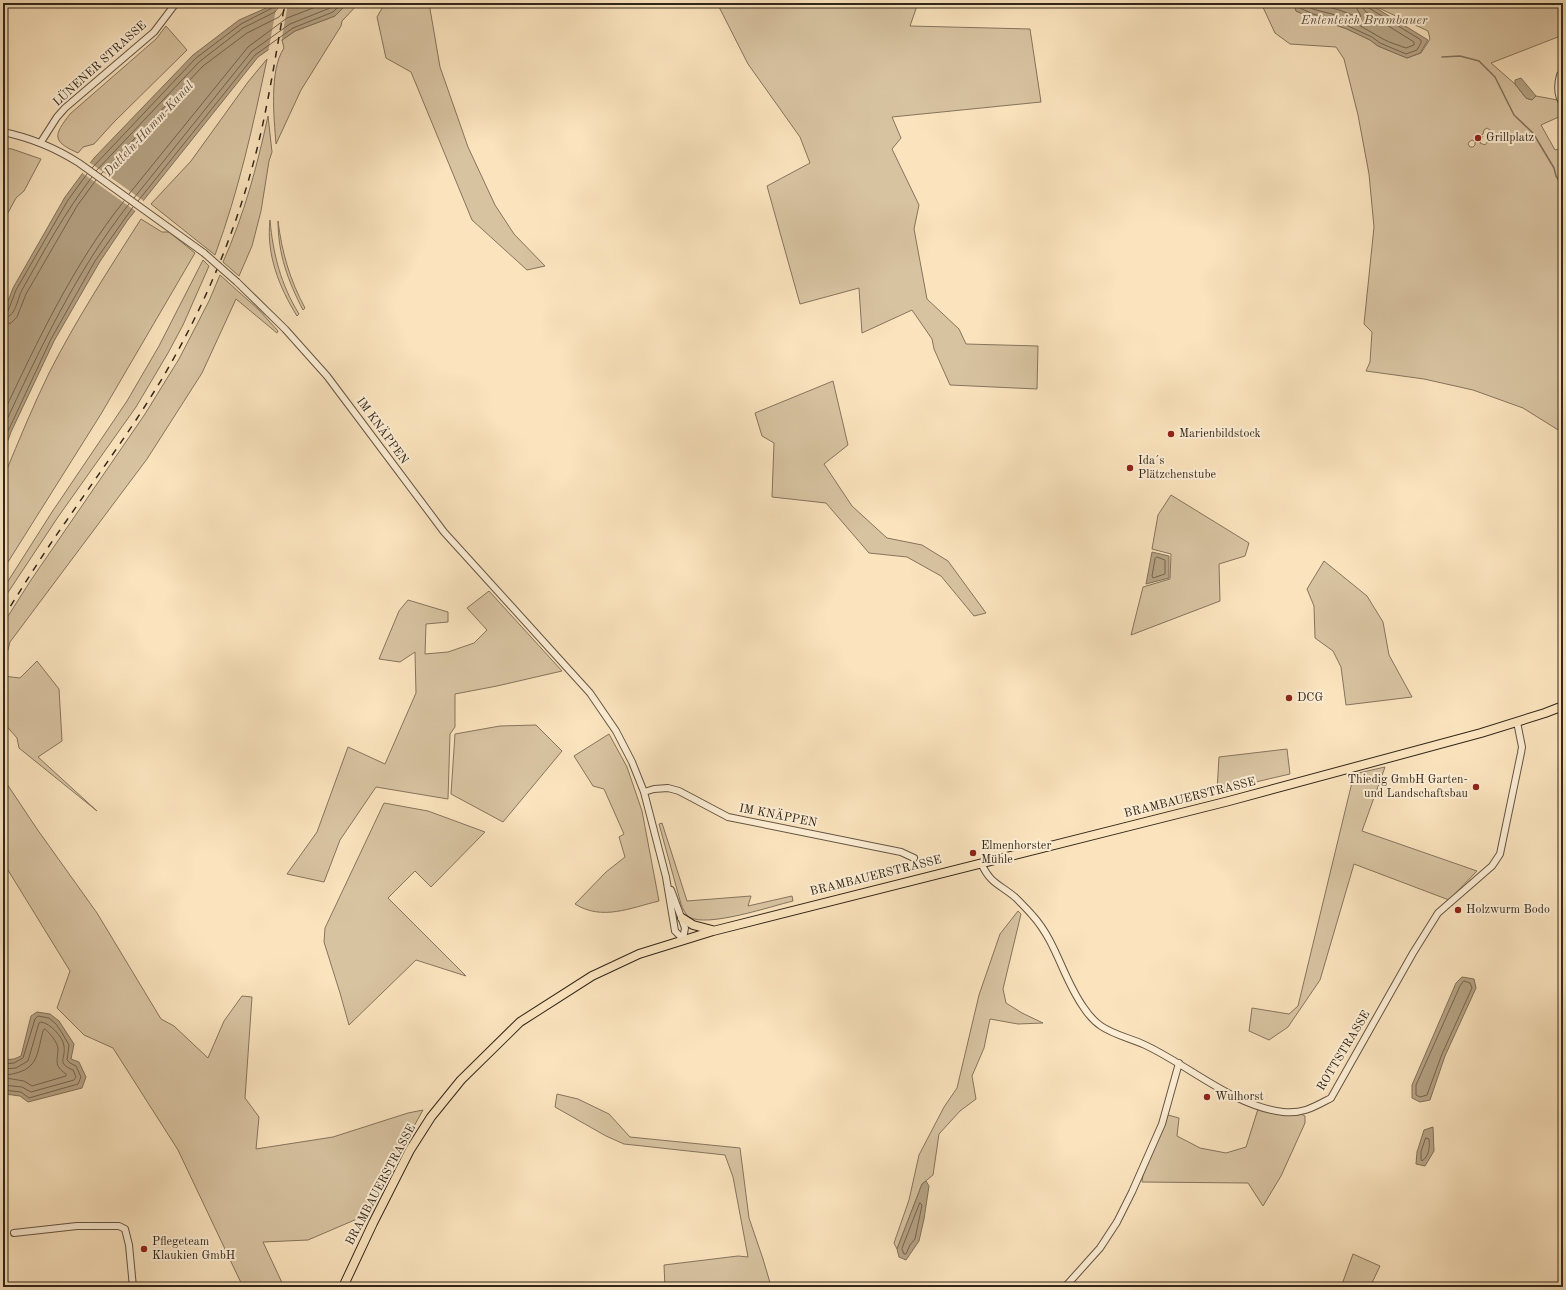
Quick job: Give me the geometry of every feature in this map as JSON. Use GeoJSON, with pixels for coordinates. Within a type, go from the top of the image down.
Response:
{"type":"FeatureCollection","features":[{"type":"Feature","properties":{"kind":"main road","name":"BRAMBAUERSTRASSE"},"geometry":{"type":"LineString","coordinates":[[343,1287],[373,1222],[410,1150],[431,1117],[461,1080],[520,1022],[592,976],[639,954],[683,939],[981,862],[1229,801],[1473,735],[1563,706]]}},
{"type":"Feature","properties":{"kind":"main road"},"geometry":{"type":"LineString","coordinates":[[682,918],[693,924],[713,931]]}},
{"type":"Feature","properties":{"kind":"street","name":"LÜNENER STRASSE"},"geometry":{"type":"LineString","coordinates":[[41,142],[57,117],[65,108],[154,32],[176,3]]}},
{"type":"Feature","properties":{"kind":"street"},"geometry":{"type":"LineString","coordinates":[[1560,76],[1558,92],[1560,100],[1563,104]]}},
{"type":"Feature","properties":{"kind":"street","name":"IM KNÄPPEN"},"geometry":{"type":"LineString","coordinates":[[3,132],[41,142],[59,150],[204,253],[237,282],[285,329],[328,376],[444,532],[590,693],[616,731],[632,762],[644,792],[666,877],[675,931],[683,939]]}},
{"type":"Feature","properties":{"kind":"street","name":"ROTTSTRASSE"},"geometry":{"type":"LineString","coordinates":[[981,862],[986,874],[993,882],[1016,898],[1034,916],[1051,940],[1071,986],[1084,1008],[1100,1025],[1116,1034],[1145,1045],[1179,1063],[1244,1102],[1282,1112],[1296,1113],[1308,1111],[1331,1098],[1413,953],[1438,913],[1492,866],[1500,854],[1522,747],[1517,722]]}},
{"type":"Feature","properties":{"kind":"street","name":"IM KNÄPPEN"},"geometry":{"type":"LineString","coordinates":[[644,792],[661,788],[680,791],[728,817],[901,852],[914,858]]}},
{"type":"Feature","properties":{"kind":"street"},"geometry":{"type":"LineString","coordinates":[[666,877],[685,928],[683,939]]}},
{"type":"Feature","properties":{"kind":"street"},"geometry":{"type":"LineString","coordinates":[[1065,1287],[1100,1248],[1117,1222],[1162,1124],[1179,1063]]}},
{"type":"Feature","properties":{"kind":"street"},"geometry":{"type":"LineString","coordinates":[[14,1233],[77,1226],[119,1226],[125,1229],[133,1287]]}},
{"type":"Feature","properties":{"kind":"shaded area"},"geometry":{"type":"Polygon","coordinates":[[[348,3],[359,3],[342,21],[341,26],[301,90],[276,144],[274,81],[279,57],[284,48],[282,40],[295,31],[335,16],[348,3]]]}},
{"type":"Feature","properties":{"kind":"shaded area"},"geometry":{"type":"Polygon","coordinates":[[[385,3],[429,3],[440,67],[468,147],[495,205],[514,234],[545,266],[527,270],[472,220],[411,72],[386,58],[377,17],[385,3]]]}},
{"type":"Feature","properties":{"kind":"shaded area"},"geometry":{"type":"Polygon","coordinates":[[[717,3],[918,3],[910,26],[1030,29],[1041,102],[892,117],[901,138],[892,149],[919,205],[914,229],[927,299],[959,329],[966,344],[1038,346],[1037,389],[950,385],[934,349],[932,339],[912,310],[862,333],[859,288],[800,304],[767,186],[810,163],[800,137],[748,64],[717,3]]]}},
{"type":"Feature","properties":{"kind":"shaded area"},"geometry":{"type":"Polygon","coordinates":[[[1261,3],[1294,3],[1296,11],[1312,18],[1347,29],[1370,40],[1378,46],[1407,58],[1421,53],[1430,39],[1428,31],[1368,3],[1563,3],[1563,35],[1491,63],[1515,84],[1526,98],[1532,100],[1536,96],[1563,101],[1563,115],[1541,125],[1555,150],[1563,148],[1563,433],[1523,408],[1473,390],[1424,379],[1366,371],[1370,362],[1372,332],[1364,324],[1374,227],[1369,174],[1358,115],[1344,59],[1336,47],[1290,44],[1275,33],[1261,3]],[[1487,128],[1484,130],[1483,134],[1468,144],[1470,147],[1473,147],[1475,142],[1483,136],[1480,143],[1485,145],[1493,132],[1487,128]]]}},
{"type":"Feature","properties":{"kind":"shaded area"},"geometry":{"type":"Polygon","coordinates":[[[166,26],[187,50],[114,122],[94,144],[83,147],[78,153],[63,145],[59,141],[58,132],[70,114],[156,39],[166,26]]]}},
{"type":"Feature","properties":{"kind":"shaded area"},"geometry":{"type":"Polygon","coordinates":[[[267,59],[251,133],[238,182],[224,231],[215,255],[151,204],[191,161],[248,82],[267,59]]]}},
{"type":"Feature","properties":{"kind":"shaded area"},"geometry":{"type":"Polygon","coordinates":[[[268,116],[272,152],[269,161],[261,211],[252,246],[239,276],[223,262],[231,244],[249,190],[268,116]]]}},
{"type":"Feature","properties":{"kind":"shaded area"},"geometry":{"type":"Polygon","coordinates":[[[3,148],[12,149],[41,159],[24,191],[16,198],[3,222],[3,148]]]}},
{"type":"Feature","properties":{"kind":"shaded area"},"geometry":{"type":"Polygon","coordinates":[[[141,219],[162,232],[169,232],[195,253],[101,414],[3,570],[3,481],[5,474],[37,398],[59,353],[93,295],[141,219]]]}},
{"type":"Feature","properties":{"kind":"shaded area"},"geometry":{"type":"Polygon","coordinates":[[[270,220],[273,245],[279,269],[287,292],[299,314],[297,316],[279,282],[275,270],[270,245],[270,220]]]}},
{"type":"Feature","properties":{"kind":"shaded area"},"geometry":{"type":"Polygon","coordinates":[[[278,221],[287,266],[305,308],[303,310],[288,278],[280,245],[278,221]]]}},
{"type":"Feature","properties":{"kind":"shaded area"},"geometry":{"type":"Polygon","coordinates":[[[203,260],[209,266],[183,325],[168,353],[136,407],[58,517],[3,600],[3,589],[52,512],[127,401],[159,346],[203,260]]]}},
{"type":"Feature","properties":{"kind":"shaded area"},"geometry":{"type":"Polygon","coordinates":[[[220,275],[259,310],[278,331],[277,333],[236,299],[202,373],[147,459],[10,642],[3,669],[3,624],[31,580],[145,414],[179,359],[209,301],[220,275]]]}},
{"type":"Feature","properties":{"kind":"shaded area"},"geometry":{"type":"Polygon","coordinates":[[[833,381],[848,445],[824,464],[852,506],[887,538],[922,545],[948,561],[986,613],[974,616],[941,576],[907,557],[869,553],[826,503],[772,497],[774,443],[762,436],[755,413],[833,381]]]}},
{"type":"Feature","properties":{"kind":"shaded area"},"geometry":{"type":"Polygon","coordinates":[[[1171,495],[1249,543],[1245,556],[1219,564],[1220,601],[1131,635],[1143,587],[1170,579],[1171,554],[1152,549],[1158,515],[1171,495]]]}},
{"type":"Feature","properties":{"kind":"shaded area"},"geometry":{"type":"Polygon","coordinates":[[[1324,561],[1367,596],[1383,622],[1389,655],[1412,697],[1346,705],[1341,667],[1333,651],[1315,638],[1314,606],[1307,589],[1324,561]]]}},
{"type":"Feature","properties":{"kind":"shaded area"},"geometry":{"type":"Polygon","coordinates":[[[489,591],[562,671],[455,694],[455,727],[450,734],[448,799],[376,787],[340,840],[324,882],[287,874],[317,832],[348,747],[385,764],[416,693],[415,652],[400,662],[379,659],[399,611],[408,600],[448,612],[448,622],[426,624],[425,654],[448,652],[474,643],[487,630],[467,608],[489,591]]]}},
{"type":"Feature","properties":{"kind":"shaded area"},"geometry":{"type":"Polygon","coordinates":[[[37,661],[59,689],[62,741],[38,757],[97,811],[19,748],[17,738],[3,722],[3,676],[20,678],[37,661]]]}},
{"type":"Feature","properties":{"kind":"shaded area"},"geometry":{"type":"Polygon","coordinates":[[[536,725],[562,751],[503,822],[451,794],[455,734],[500,726],[536,725]]]}},
{"type":"Feature","properties":{"kind":"shaded area"},"geometry":{"type":"Polygon","coordinates":[[[609,734],[627,767],[642,811],[659,901],[616,912],[595,912],[575,904],[606,872],[625,857],[619,837],[624,834],[604,789],[593,786],[574,756],[609,734]]]}},
{"type":"Feature","properties":{"kind":"shaded area"},"geometry":{"type":"Polygon","coordinates":[[[1287,749],[1290,774],[1217,791],[1219,757],[1287,749]]]}},
{"type":"Feature","properties":{"kind":"shaded area"},"geometry":{"type":"Polygon","coordinates":[[[1385,767],[1362,831],[1477,871],[1449,900],[1354,864],[1320,980],[1288,1027],[1269,1040],[1249,1031],[1252,1008],[1289,1014],[1298,1006],[1354,774],[1385,767]]]}},
{"type":"Feature","properties":{"kind":"shaded area"},"geometry":{"type":"Polygon","coordinates":[[[3,778],[37,829],[97,913],[161,1019],[174,1026],[208,1058],[224,1021],[242,996],[252,997],[245,1098],[259,1117],[256,1149],[333,1137],[408,1113],[423,1110],[364,1216],[308,1240],[263,1242],[284,1287],[243,1287],[178,1150],[113,1048],[84,1035],[57,1008],[70,971],[3,862],[3,778]]]}},
{"type":"Feature","properties":{"kind":"shaded area"},"geometry":{"type":"Polygon","coordinates":[[[384,803],[428,811],[485,832],[431,887],[415,871],[388,898],[466,976],[416,960],[349,1025],[324,942],[325,928],[384,803]]]}},
{"type":"Feature","properties":{"kind":"shaded area"},"geometry":{"type":"Polygon","coordinates":[[[662,823],[687,901],[751,896],[748,906],[792,896],[793,901],[724,918],[698,920],[689,917],[685,913],[681,904],[659,824],[662,823]]]}},
{"type":"Feature","properties":{"kind":"shaded area"},"geometry":{"type":"Polygon","coordinates":[[[1018,911],[1021,914],[1003,989],[1006,1003],[1043,1023],[1018,1024],[990,1019],[984,1048],[972,1076],[976,1099],[960,1111],[939,1134],[933,1175],[922,1184],[897,1249],[894,1243],[909,1200],[919,1155],[944,1107],[957,1088],[979,995],[1000,934],[1018,911]]]}},
{"type":"Feature","properties":{"kind":"shaded area"},"geometry":{"type":"Polygon","coordinates":[[[557,1094],[578,1099],[609,1114],[630,1137],[740,1148],[749,1218],[771,1286],[807,1287],[665,1287],[664,1265],[738,1256],[748,1257],[733,1177],[725,1155],[624,1144],[606,1136],[555,1107],[557,1094]]]}},
{"type":"Feature","properties":{"kind":"shaded area"},"geometry":{"type":"Polygon","coordinates":[[[1258,1109],[1283,1115],[1301,1114],[1305,1116],[1305,1123],[1281,1176],[1263,1206],[1248,1183],[1142,1182],[1143,1175],[1168,1115],[1179,1118],[1177,1136],[1200,1148],[1226,1153],[1246,1147],[1258,1109]]]}},
{"type":"Feature","properties":{"kind":"shaded area"},"geometry":{"type":"Polygon","coordinates":[[[1353,1254],[1380,1266],[1370,1287],[1341,1287],[1353,1254]]]}},
{"type":"Feature","properties":{"kind":"water","name":"Datteln-Hamm-Kanal"},"geometry":{"type":"Polygon","coordinates":[[[273,3],[348,3],[335,16],[295,31],[258,57],[127,221],[99,263],[54,341],[11,432],[3,454],[3,314],[13,288],[65,197],[94,158],[193,55],[239,20],[264,9],[273,3]]]}},
{"type":"Feature","properties":{"kind":"water","name":"Ententeich Brambauer"},"geometry":{"type":"Polygon","coordinates":[[[1294,3],[1368,3],[1428,40],[1420,53],[1407,58],[1378,46],[1370,40],[1347,29],[1312,18],[1296,11],[1294,3]]]}},
{"type":"Feature","properties":{"kind":"water"},"geometry":{"type":"Polygon","coordinates":[[[1521,78],[1536,96],[1532,100],[1526,98],[1515,84],[1515,80],[1521,78]]]}},
{"type":"Feature","properties":{"kind":"water"},"geometry":{"type":"Polygon","coordinates":[[[1152,552],[1169,556],[1169,578],[1146,584],[1152,552]]]}},
{"type":"Feature","properties":{"kind":"water"},"geometry":{"type":"Polygon","coordinates":[[[1462,977],[1474,979],[1476,988],[1445,1056],[1430,1100],[1420,1102],[1412,1098],[1412,1085],[1456,983],[1462,977]]]}},
{"type":"Feature","properties":{"kind":"water"},"geometry":{"type":"Polygon","coordinates":[[[37,1012],[50,1014],[59,1021],[74,1044],[71,1059],[79,1062],[86,1077],[82,1088],[28,1102],[20,1096],[5,1094],[3,1060],[14,1059],[21,1056],[31,1016],[37,1012]]]}},
{"type":"Feature","properties":{"kind":"water"},"geometry":{"type":"Polygon","coordinates":[[[1433,1127],[1434,1151],[1425,1166],[1416,1164],[1417,1152],[1424,1130],[1433,1127]]]}},
{"type":"Feature","properties":{"kind":"water"},"geometry":{"type":"Polygon","coordinates":[[[926,1181],[929,1186],[919,1241],[906,1260],[899,1257],[897,1249],[922,1184],[926,1181]]]}},
{"type":"Feature","properties":{"kind":"pier"},"geometry":{"type":"Polygon","coordinates":[[[277,3],[288,3],[281,43],[268,53],[277,3]]]}},
{"type":"Feature","properties":{"kind":"pier"},"geometry":{"type":"Polygon","coordinates":[[[89,162],[145,202],[137,212],[81,172],[89,162]]]}},
{"type":"Feature","properties":{"kind":"waterway"},"geometry":{"type":"LineString","coordinates":[[1442,57],[1460,56],[1479,61],[1495,77],[1514,115],[1533,133],[1563,186]]}},
{"type":"Feature","properties":{"kind":"railway"},"geometry":{"type":"LineString","coordinates":[[3,618],[50,544],[123,440],[150,398],[175,356],[212,281],[233,229],[250,176],[265,113],[285,3]]}},
{"type":"Feature","properties":{"kind":"place","name":"Grillplatz"},"geometry":{"type":"Point","coordinates":[1478,138]}},
{"type":"Feature","properties":{"kind":"place","name":"Marienbildstock"},"geometry":{"type":"Point","coordinates":[1171,434]}},
{"type":"Feature","properties":{"kind":"place","name":"Ida´s Plätzchenstube"},"geometry":{"type":"Point","coordinates":[1130,468]}},
{"type":"Feature","properties":{"kind":"place","name":"DCG"},"geometry":{"type":"Point","coordinates":[1289,698]}},
{"type":"Feature","properties":{"kind":"place","name":"Thiedig GmbH Garten- und Landschaftsbau"},"geometry":{"type":"Point","coordinates":[1476,787]}},
{"type":"Feature","properties":{"kind":"place","name":"Elmenhorster Mühle"},"geometry":{"type":"Point","coordinates":[973,853]}},
{"type":"Feature","properties":{"kind":"place","name":"Holzwurm Bodo"},"geometry":{"type":"Point","coordinates":[1458,910]}},
{"type":"Feature","properties":{"kind":"place","name":"Wulhorst"},"geometry":{"type":"Point","coordinates":[1207,1097]}},
{"type":"Feature","properties":{"kind":"place","name":"Pflegeteam Klaukien GmbH"},"geometry":{"type":"Point","coordinates":[144,1249]}}]}
